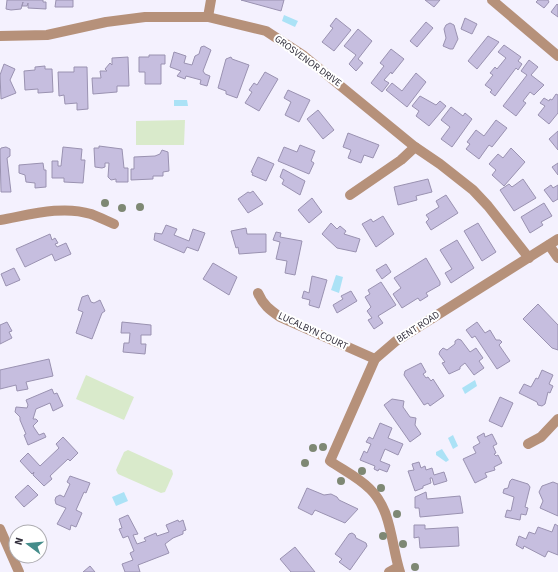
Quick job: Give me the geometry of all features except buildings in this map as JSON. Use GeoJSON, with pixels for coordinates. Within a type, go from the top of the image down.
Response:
{"type":"FeatureCollection","features":[{"type":"Feature","properties":{"kind":"street"},"geometry":{"type":"LineString","coordinates":[[208,18],[211,0]]}},
{"type":"Feature","properties":{"kind":"street"},"geometry":{"type":"LineString","coordinates":[[492,0],[558,56]]}},
{"type":"Feature","properties":{"kind":"street","name":"GROSVENOR DRIVE"},"geometry":{"type":"LineString","coordinates":[[0,36],[47,34],[106,22],[145,17],[208,18],[248,25],[266,31],[284,42],[341,84],[415,146],[473,190],[488,206],[529,258]]}},
{"type":"Feature","properties":{"kind":"street"},"geometry":{"type":"LineString","coordinates":[[350,195],[385,172],[415,146]]}},
{"type":"Feature","properties":{"kind":"street"},"geometry":{"type":"LineString","coordinates":[[0,220],[49,211],[70,210],[91,214],[114,224]]}},
{"type":"Feature","properties":{"kind":"street","name":"BENT ROAD"},"geometry":{"type":"LineString","coordinates":[[399,570],[386,516],[377,498],[362,481],[330,461],[375,359],[396,341],[558,240]]}},
{"type":"Feature","properties":{"kind":"street"},"geometry":{"type":"LineString","coordinates":[[549,245],[558,258]]}},
{"type":"Feature","properties":{"kind":"street","name":"LUCALBYN COURT"},"geometry":{"type":"LineString","coordinates":[[258,293],[261,302],[280,317],[375,359]]}},
{"type":"Feature","properties":{"kind":"street"},"geometry":{"type":"LineString","coordinates":[[528,444],[541,436],[558,419]]}},
{"type":"Feature","properties":{"kind":"street"},"geometry":{"type":"LineString","coordinates":[[0,529],[19,572]]}},
{"type":"Feature","properties":{"kind":"street"},"geometry":{"type":"LineString","coordinates":[[388,572],[399,570]]}},
{"type":"Feature","properties":{"kind":"green space"},"geometry":{"type":"Polygon","coordinates":[[[185,120],[184,145],[136,145],[136,121],[185,120]]]}},
{"type":"Feature","properties":{"kind":"green space"},"geometry":{"type":"Polygon","coordinates":[[[86,375],[134,397],[124,420],[76,399],[86,375]]]}},
{"type":"Feature","properties":{"kind":"green space"},"geometry":{"type":"Polygon","coordinates":[[[128,450],[172,470],[173,474],[165,492],[161,493],[118,474],[116,470],[124,452],[128,450]]]}},
{"type":"Feature","properties":{"kind":"water"},"geometry":{"type":"Polygon","coordinates":[[[284,15],[298,21],[295,27],[282,21],[284,15]]]}},
{"type":"Feature","properties":{"kind":"water"},"geometry":{"type":"Polygon","coordinates":[[[174,100],[187,100],[188,106],[174,106],[174,100]]]}},
{"type":"Feature","properties":{"kind":"water"},"geometry":{"type":"Polygon","coordinates":[[[336,275],[343,277],[339,293],[331,290],[336,275]]]}},
{"type":"Feature","properties":{"kind":"water"},"geometry":{"type":"Polygon","coordinates":[[[475,380],[477,386],[465,394],[462,388],[475,380]]]}},
{"type":"Feature","properties":{"kind":"water"},"geometry":{"type":"Polygon","coordinates":[[[453,435],[458,446],[453,449],[448,438],[453,435]]]}},
{"type":"Feature","properties":{"kind":"water"},"geometry":{"type":"Polygon","coordinates":[[[442,449],[449,460],[446,462],[436,455],[436,452],[442,449]]]}},
{"type":"Feature","properties":{"kind":"water"},"geometry":{"type":"Polygon","coordinates":[[[124,492],[128,501],[116,506],[112,497],[124,492]]]}}]}
